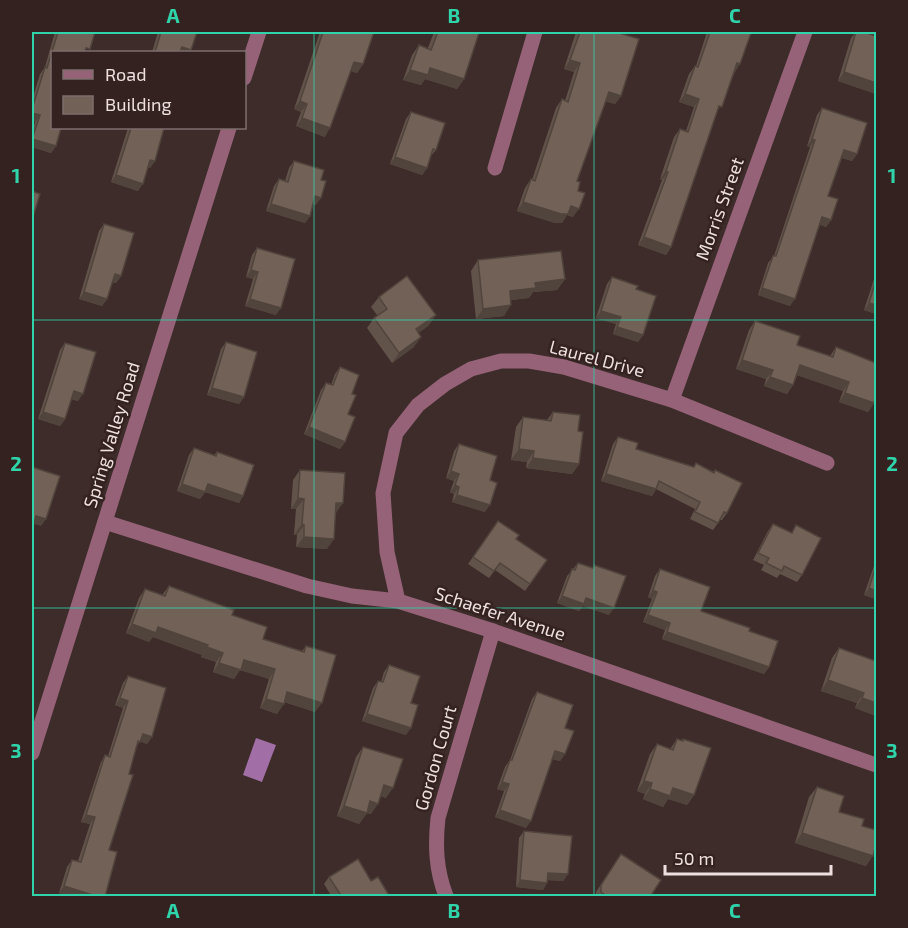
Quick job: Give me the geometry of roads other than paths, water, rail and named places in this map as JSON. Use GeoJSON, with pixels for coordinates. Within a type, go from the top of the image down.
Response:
{"type":"FeatureCollection","features":[{"type":"Feature","properties":{"kind":"street"},"geometry":{"type":"LineString","coordinates":[[246,72],[259,32]]}},
{"type":"Feature","properties":{"kind":"street"},"geometry":{"type":"LineString","coordinates":[[495,168],[535,32]]}},
{"type":"Feature","properties":{"kind":"street","name":"Morris Street"},"geometry":{"type":"LineString","coordinates":[[672,400],[805,32]]}},
{"type":"Feature","properties":{"kind":"street","name":"Spring Valley Road"},"geometry":{"type":"LineString","coordinates":[[32,753],[229,129]]}},
{"type":"Feature","properties":{"kind":"street","name":"Laurel Drive"},"geometry":{"type":"LineString","coordinates":[[398,600],[387,552],[383,493],[396,433],[418,405],[445,384],[471,369],[501,362],[528,361],[564,367],[672,400],[827,463]]}},
{"type":"Feature","properties":{"kind":"street","name":"Schaefer Avenue"},"geometry":{"type":"LineString","coordinates":[[105,522],[307,586],[352,596],[398,600],[876,765]]}},
{"type":"Feature","properties":{"kind":"street","name":"Gordon Court"},"geometry":{"type":"LineString","coordinates":[[446,897],[437,871],[438,818],[493,631]]}}]}
